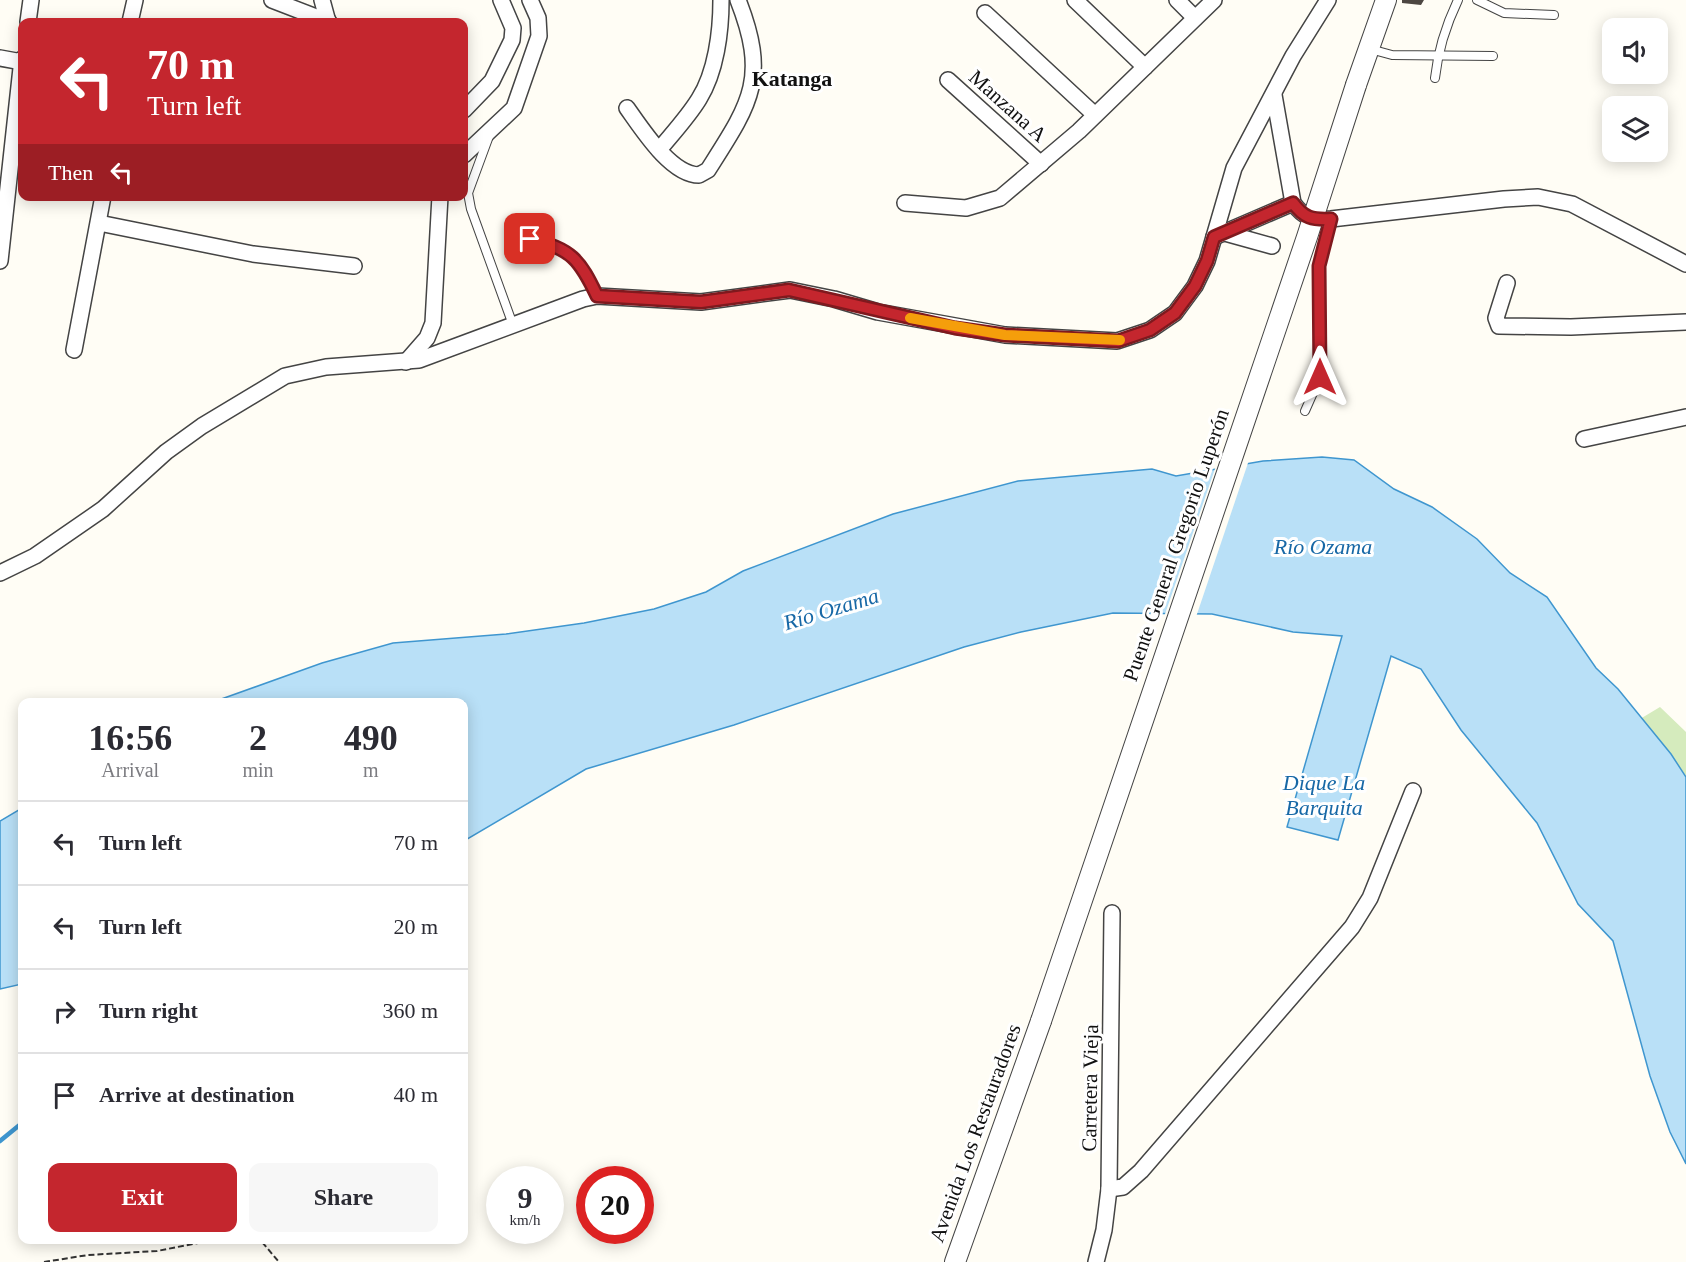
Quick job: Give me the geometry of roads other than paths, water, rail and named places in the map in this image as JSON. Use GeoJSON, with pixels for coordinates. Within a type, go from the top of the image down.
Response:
{"type":"FeatureCollection","features":[{"type":"Feature","properties":{"kind":"street"},"geometry":{"type":"LineString","coordinates":[[29,18],[31,0]]}},
{"type":"Feature","properties":{"kind":"street"},"geometry":{"type":"LineString","coordinates":[[131,18],[135,0]]}},
{"type":"Feature","properties":{"kind":"street"},"geometry":{"type":"LineString","coordinates":[[273,0],[318,18]]}},
{"type":"Feature","properties":{"kind":"street"},"geometry":{"type":"LineString","coordinates":[[322,0],[327,18]]}},
{"type":"Feature","properties":{"kind":"street"},"geometry":{"type":"LineString","coordinates":[[468,106],[492,81],[512,40],[513,28],[501,0]]}},
{"type":"Feature","properties":{"kind":"street"},"geometry":{"type":"LineString","coordinates":[[468,151],[514,108],[539,36],[538,18],[530,0]]}},
{"type":"Feature","properties":{"kind":"street"},"geometry":{"type":"LineString","coordinates":[[659,150],[700,99],[715,55],[721,0]]}},
{"type":"Feature","properties":{"kind":"street"},"geometry":{"type":"LineString","coordinates":[[627,108],[659,150],[687,173],[699,175],[708,170],[743,116],[750,95],[754,59],[751,39],[738,0]]}},
{"type":"Feature","properties":{"kind":"street"},"geometry":{"type":"LineString","coordinates":[[1075,0],[1145,67]]}},
{"type":"Feature","properties":{"kind":"street"},"geometry":{"type":"LineString","coordinates":[[1177,0],[1195,18]]}},
{"type":"Feature","properties":{"kind":"street"},"geometry":{"type":"LineString","coordinates":[[905,202],[947,208],[982,205],[1000,198],[1095,115],[1214,0]]}},
{"type":"Feature","properties":{"kind":"street"},"geometry":{"type":"LineString","coordinates":[[0,573],[35,556],[103,509],[166,452],[202,426],[285,376],[326,367],[406,362],[434,355],[597,296],[701,302],[789,290],[955,328],[1015,336],[1118,341],[1150,330],[1175,313],[1195,286],[1219,235],[1234,168],[1293,56],[1328,0]]}},
{"type":"Feature","properties":{"kind":"street","name":"Puente General Gregorio Luperón"},"geometry":{"type":"LineString","coordinates":[[1041,1021],[1386,0]]}},
{"type":"Feature","properties":{"kind":"street"},"geometry":{"type":"LineString","coordinates":[[985,13],[1095,115]]}},
{"type":"Feature","properties":{"kind":"street"},"geometry":{"type":"LineString","coordinates":[[0,58],[18,60]]}},
{"type":"Feature","properties":{"kind":"street","name":"Manzana A"},"geometry":{"type":"LineString","coordinates":[[948,81],[1041,164]]}},
{"type":"Feature","properties":{"kind":"street"},"geometry":{"type":"LineString","coordinates":[[1274,95],[1293,203],[1302,216],[1317,220],[1331,219],[1492,200],[1538,197],[1572,204],[1686,264]]}},
{"type":"Feature","properties":{"kind":"street"},"geometry":{"type":"LineString","coordinates":[[0,261],[18,97]]}},
{"type":"Feature","properties":{"kind":"street"},"geometry":{"type":"LineString","coordinates":[[74,350],[102,201]]}},
{"type":"Feature","properties":{"kind":"street"},"geometry":{"type":"LineString","coordinates":[[406,362],[427,338],[433,323],[440,201]]}},
{"type":"Feature","properties":{"kind":"street"},"geometry":{"type":"LineString","coordinates":[[1219,235],[1293,203]]}},
{"type":"Feature","properties":{"kind":"street"},"geometry":{"type":"LineString","coordinates":[[99,223],[252,254],[354,266]]}},
{"type":"Feature","properties":{"kind":"street"},"geometry":{"type":"LineString","coordinates":[[1219,235],[1272,246]]}},
{"type":"Feature","properties":{"kind":"street"},"geometry":{"type":"LineString","coordinates":[[1507,284],[1497,318],[1499,326],[1571,327],[1686,322]]}},
{"type":"Feature","properties":{"kind":"street"},"geometry":{"type":"LineString","coordinates":[[1584,439],[1686,417]]}},
{"type":"Feature","properties":{"kind":"street"},"geometry":{"type":"LineString","coordinates":[[1109,1189],[1123,1186],[1141,1172],[1352,927],[1370,898],[1413,791]]}},
{"type":"Feature","properties":{"kind":"street","name":"Carretera Vieja"},"geometry":{"type":"LineString","coordinates":[[1096,1262],[1104,1230],[1109,1189],[1112,913]]}},
{"type":"Feature","properties":{"kind":"street","name":"Avenida Los Restauradores"},"geometry":{"type":"LineString","coordinates":[[955,1262],[1041,1021]]}},
{"type":"Feature","properties":{"kind":"lane"},"geometry":{"type":"LineString","coordinates":[[1435,78],[1437,57],[1458,0]]}},
{"type":"Feature","properties":{"kind":"lane"},"geometry":{"type":"LineString","coordinates":[[1477,0],[1504,13],[1554,15]]}},
{"type":"Feature","properties":{"kind":"lane"},"geometry":{"type":"LineString","coordinates":[[1368,48],[1392,55],[1493,56]]}},
{"type":"Feature","properties":{"kind":"lane"},"geometry":{"type":"LineString","coordinates":[[491,131],[468,192],[471,209],[513,325]]}},
{"type":"Feature","properties":{"kind":"lane"},"geometry":{"type":"LineString","coordinates":[[1305,411],[1320,377],[1319,266],[1331,219]]}},
{"type":"Feature","properties":{"kind":"lane"},"geometry":{"type":"LineString","coordinates":[[530,239],[555,244],[572,254],[585,270],[597,296]]}},
{"type":"Feature","properties":{"kind":"water","name":"Río Ozama"},"geometry":{"type":"Polygon","coordinates":[[[1322,457],[1354,460],[1394,489],[1432,507],[1477,539],[1510,573],[1547,597],[1596,668],[1618,689],[1671,754],[1686,777],[1686,1164],[1670,1132],[1650,1076],[1613,941],[1578,904],[1537,823],[1461,730],[1421,669],[1391,656],[1338,840],[1287,827],[1342,636],[1293,632],[1212,614],[1113,613],[1021,632],[964,647],[734,725],[586,769],[468,839],[468,698],[224,698],[322,663],[393,643],[506,634],[584,623],[654,609],[706,592],[743,571],[893,514],[1018,481],[1152,469],[1176,476],[1263,461],[1322,457]]]}},
{"type":"Feature","properties":{"kind":"water"},"geometry":{"type":"Polygon","coordinates":[[[18,810],[18,985],[0,989],[0,821],[18,810]]]}},
{"type":"Feature","properties":{"kind":"waterway"},"geometry":{"type":"LineString","coordinates":[[0,1141],[18,1126]]}},
{"type":"Feature","properties":{"kind":"district","name":"Katanga"},"geometry":{"type":"Point","coordinates":[792,78]}},
{"type":"Feature","properties":{"kind":"water label","name":"Dique La Barquita"},"geometry":{"type":"Point","coordinates":[1324,794]}}]}
